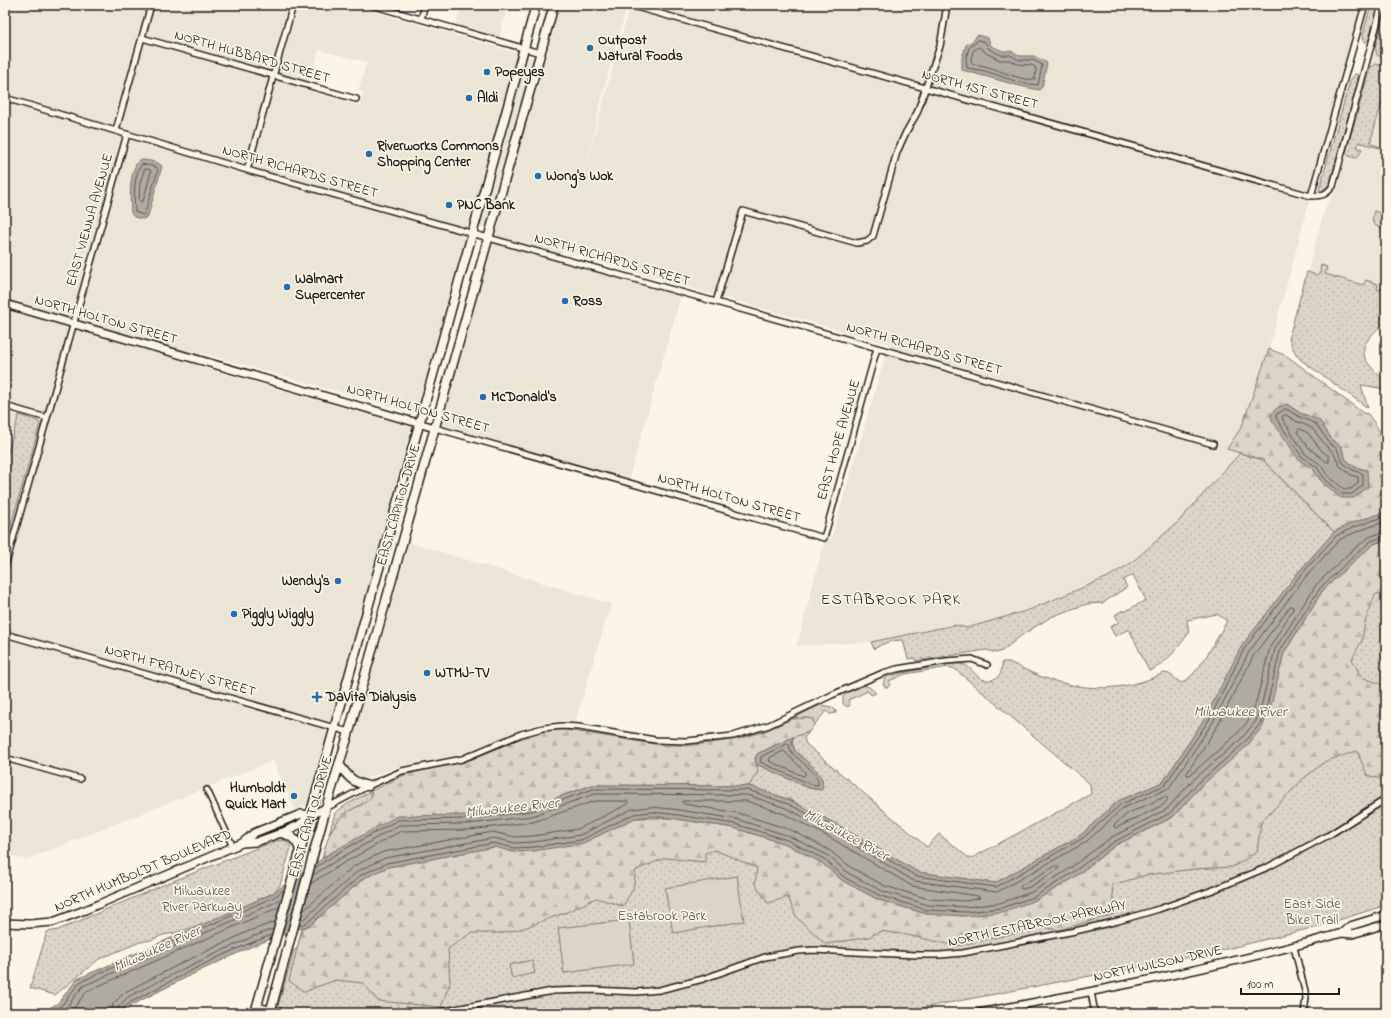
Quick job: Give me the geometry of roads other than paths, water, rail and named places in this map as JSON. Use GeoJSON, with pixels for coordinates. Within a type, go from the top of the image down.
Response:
{"type":"FeatureCollection","features":[{"type":"Feature","properties":{"kind":"main road","name":"EAST CAPITOL DRIVE"},"geometry":{"type":"LineString","coordinates":[[256,1010],[336,728],[536,5]]}},
{"type":"Feature","properties":{"kind":"main road","name":"EAST CAPITOL DRIVE"},"geometry":{"type":"LineString","coordinates":[[271,1012],[315,847],[349,732],[554,5]]}},
{"type":"Feature","properties":{"kind":"main road","name":"NORTH HOLTON STREET"},"geometry":{"type":"LineString","coordinates":[[5,304],[435,428]]}},
{"type":"Feature","properties":{"kind":"main road"},"geometry":{"type":"LineString","coordinates":[[339,764],[353,781],[368,786]]}},
{"type":"Feature","properties":{"kind":"main road","name":"NORTH HUMBOLDT BOULEVARD"},"geometry":{"type":"LineString","coordinates":[[242,843],[256,842],[281,833],[326,808]]}},
{"type":"Feature","properties":{"kind":"main road","name":"NORTH HUMBOLDT BOULEVARD"},"geometry":{"type":"LineString","coordinates":[[5,924],[35,924],[53,922],[233,848],[254,833],[301,814],[311,815]]}},
{"type":"Feature","properties":{"kind":"main road"},"geometry":{"type":"LineString","coordinates":[[281,833],[291,836],[296,840],[301,852]]}},
{"type":"Feature","properties":{"kind":"main road","name":"NORTH WILSON DRIVE"},"geometry":{"type":"LineString","coordinates":[[1342,933],[1350,926],[1386,915]]}},
{"type":"Feature","properties":{"kind":"main road","name":"NORTH WILSON DRIVE"},"geometry":{"type":"LineString","coordinates":[[979,1013],[1091,992],[1294,947],[1342,933],[1352,934],[1386,924]]}},
{"type":"Feature","properties":{"kind":"street"},"geometry":{"type":"LineString","coordinates":[[116,130],[151,5]]}},
{"type":"Feature","properties":{"kind":"street"},"geometry":{"type":"LineString","coordinates":[[247,170],[293,5]]}},
{"type":"Feature","properties":{"kind":"street"},"geometry":{"type":"LineString","coordinates":[[371,5],[540,53]]}},
{"type":"Feature","properties":{"kind":"street"},"geometry":{"type":"LineString","coordinates":[[421,19],[425,5]]}},
{"type":"Feature","properties":{"kind":"street","name":"NORTH 1ST STREET"},"geometry":{"type":"LineString","coordinates":[[629,5],[1311,196],[1324,196],[1333,186],[1382,5]]}},
{"type":"Feature","properties":{"kind":"street"},"geometry":{"type":"LineString","coordinates":[[716,302],[734,246],[743,211],[857,243],[867,241],[874,236],[897,152],[917,113],[940,46],[947,5]]}},
{"type":"Feature","properties":{"kind":"street"},"geometry":{"type":"LineString","coordinates":[[1311,196],[1365,5]]}},
{"type":"Feature","properties":{"kind":"street","name":"NORTH HUBBARD STREET"},"geometry":{"type":"LineString","coordinates":[[142,38],[356,100]]}},
{"type":"Feature","properties":{"kind":"street","name":"NORTH RICHARDS STREET"},"geometry":{"type":"LineString","coordinates":[[5,98],[247,170],[1213,444]]}},
{"type":"Feature","properties":{"kind":"street","name":"EAST VIENNA AVENUE"},"geometry":{"type":"LineString","coordinates":[[5,567],[127,134]]}},
{"type":"Feature","properties":{"kind":"street","name":"EAST HOPE AVENUE"},"geometry":{"type":"LineString","coordinates":[[824,538],[877,348]]}},
{"type":"Feature","properties":{"kind":"street"},"geometry":{"type":"LineString","coordinates":[[5,406],[47,418]]}},
{"type":"Feature","properties":{"kind":"street","name":"NORTH HOLTON STREET"},"geometry":{"type":"LineString","coordinates":[[435,428],[824,538]]}},
{"type":"Feature","properties":{"kind":"street","name":"NORTH FRATNEY STREET"},"geometry":{"type":"LineString","coordinates":[[5,634],[349,732]]}},
{"type":"Feature","properties":{"kind":"street","name":"NORTH HUMBOLDT BOULEVARD"},"geometry":{"type":"LineString","coordinates":[[326,808],[368,786],[402,771],[472,755],[521,734],[543,728],[562,726],[579,727],[655,740],[687,741],[733,736],[769,725],[832,695],[883,673],[897,669],[946,661],[972,659],[987,665]]}},
{"type":"Feature","properties":{"kind":"street"},"geometry":{"type":"LineString","coordinates":[[5,758],[80,779]]}},
{"type":"Feature","properties":{"kind":"street"},"geometry":{"type":"LineString","coordinates":[[207,790],[233,848]]}},
{"type":"Feature","properties":{"kind":"street","name":"NORTH ESTABROOK PARKWAY"},"geometry":{"type":"LineString","coordinates":[[433,1013],[553,991],[590,990],[637,992],[659,990],[702,979],[765,957],[799,951],[814,950],[940,955],[963,953],[1075,931],[1152,911],[1213,890],[1268,867],[1330,835],[1386,799]]}},
{"type":"Feature","properties":{"kind":"street"},"geometry":{"type":"LineString","coordinates":[[1294,947],[1305,991],[1306,998],[1304,1013]]}},
{"type":"Feature","properties":{"kind":"street"},"geometry":{"type":"LineString","coordinates":[[1091,992],[1095,1013]]}},
{"type":"Feature","properties":{"kind":"street"},"geometry":{"type":"LineString","coordinates":[[256,1010],[286,1013]]}},
{"type":"Feature","properties":{"kind":"water"},"geometry":{"type":"Polygon","coordinates":[[[977,35],[988,38],[991,46],[1003,51],[1011,51],[1020,56],[1034,56],[1047,63],[1042,87],[1039,90],[1020,86],[962,70],[962,57],[966,45],[974,40],[977,35]]]}},
{"type":"Feature","properties":{"kind":"water"},"geometry":{"type":"Polygon","coordinates":[[[139,160],[151,161],[162,166],[148,216],[143,219],[134,217],[131,213],[130,193],[133,171],[139,160]]]}},
{"type":"Feature","properties":{"kind":"water"},"geometry":{"type":"Polygon","coordinates":[[[1286,404],[1300,413],[1319,420],[1333,441],[1341,446],[1346,460],[1355,467],[1367,470],[1368,487],[1354,498],[1341,498],[1321,481],[1314,470],[1299,460],[1272,420],[1271,414],[1277,408],[1286,404]]]}},
{"type":"Feature","properties":{"kind":"water","name":"Milwaukee River"},"geometry":{"type":"Polygon","coordinates":[[[1386,512],[1386,539],[1374,544],[1323,590],[1284,653],[1271,706],[1263,726],[1247,746],[1200,787],[1173,817],[1116,845],[1072,879],[1036,900],[1002,912],[966,916],[927,914],[879,900],[843,881],[822,863],[786,844],[734,828],[651,816],[635,818],[583,843],[534,851],[513,852],[495,847],[388,867],[364,878],[310,925],[255,945],[193,974],[132,1005],[124,1013],[41,1013],[58,1003],[77,979],[272,894],[334,851],[397,816],[468,815],[531,807],[592,785],[749,786],[790,800],[836,824],[918,872],[995,883],[1081,835],[1118,801],[1163,782],[1205,718],[1241,647],[1296,575],[1334,532],[1352,523],[1386,512]]]}},
{"type":"Feature","properties":{"kind":"water"},"geometry":{"type":"Polygon","coordinates":[[[793,737],[792,743],[795,751],[815,769],[822,779],[823,788],[821,790],[809,788],[756,764],[755,759],[757,754],[793,737]]]}},
{"type":"Feature","properties":{"kind":"place","name":"Outpost Natural Foods"},"geometry":{"type":"Point","coordinates":[590,48]}},
{"type":"Feature","properties":{"kind":"place","name":"Popeyes"},"geometry":{"type":"Point","coordinates":[487,72]}},
{"type":"Feature","properties":{"kind":"place","name":"Aldi"},"geometry":{"type":"Point","coordinates":[469,98]}},
{"type":"Feature","properties":{"kind":"place","name":"Riverworks Commons Shopping Center"},"geometry":{"type":"Point","coordinates":[369,154]}},
{"type":"Feature","properties":{"kind":"place","name":"Wong's Wok"},"geometry":{"type":"Point","coordinates":[538,176]}},
{"type":"Feature","properties":{"kind":"place","name":"PNC Bank"},"geometry":{"type":"Point","coordinates":[449,205]}},
{"type":"Feature","properties":{"kind":"place","name":"Walmart Supercenter"},"geometry":{"type":"Point","coordinates":[287,287]}},
{"type":"Feature","properties":{"kind":"place","name":"Ross"},"geometry":{"type":"Point","coordinates":[565,301]}},
{"type":"Feature","properties":{"kind":"place","name":"McDonald's"},"geometry":{"type":"Point","coordinates":[483,397]}},
{"type":"Feature","properties":{"kind":"place","name":"Wendy's"},"geometry":{"type":"Point","coordinates":[338,581]}},
{"type":"Feature","properties":{"kind":"place","name":"Piggly Wiggly"},"geometry":{"type":"Point","coordinates":[234,614]}},
{"type":"Feature","properties":{"kind":"place","name":"WTMJ-TV"},"geometry":{"type":"Point","coordinates":[427,673]}},
{"type":"Feature","properties":{"kind":"place","name":"DaVita Dialysis"},"geometry":{"type":"Point","coordinates":[317,697]}},
{"type":"Feature","properties":{"kind":"place","name":"Humboldt Quick Mart"},"geometry":{"type":"Point","coordinates":[294,796]}},
{"type":"Feature","properties":{"kind":"district","name":"ESTABROOK PARK"},"geometry":{"type":"Point","coordinates":[891,600]}},
{"type":"Feature","properties":{"kind":"park label","name":"Milwaukee River Parkway"},"geometry":{"type":"Point","coordinates":[202,900]}},
{"type":"Feature","properties":{"kind":"park label","name":"East Side Bike Trail"},"geometry":{"type":"Point","coordinates":[1312,912]}},
{"type":"Feature","properties":{"kind":"park label","name":"Estabrook Park"},"geometry":{"type":"Point","coordinates":[662,916]}}]}
